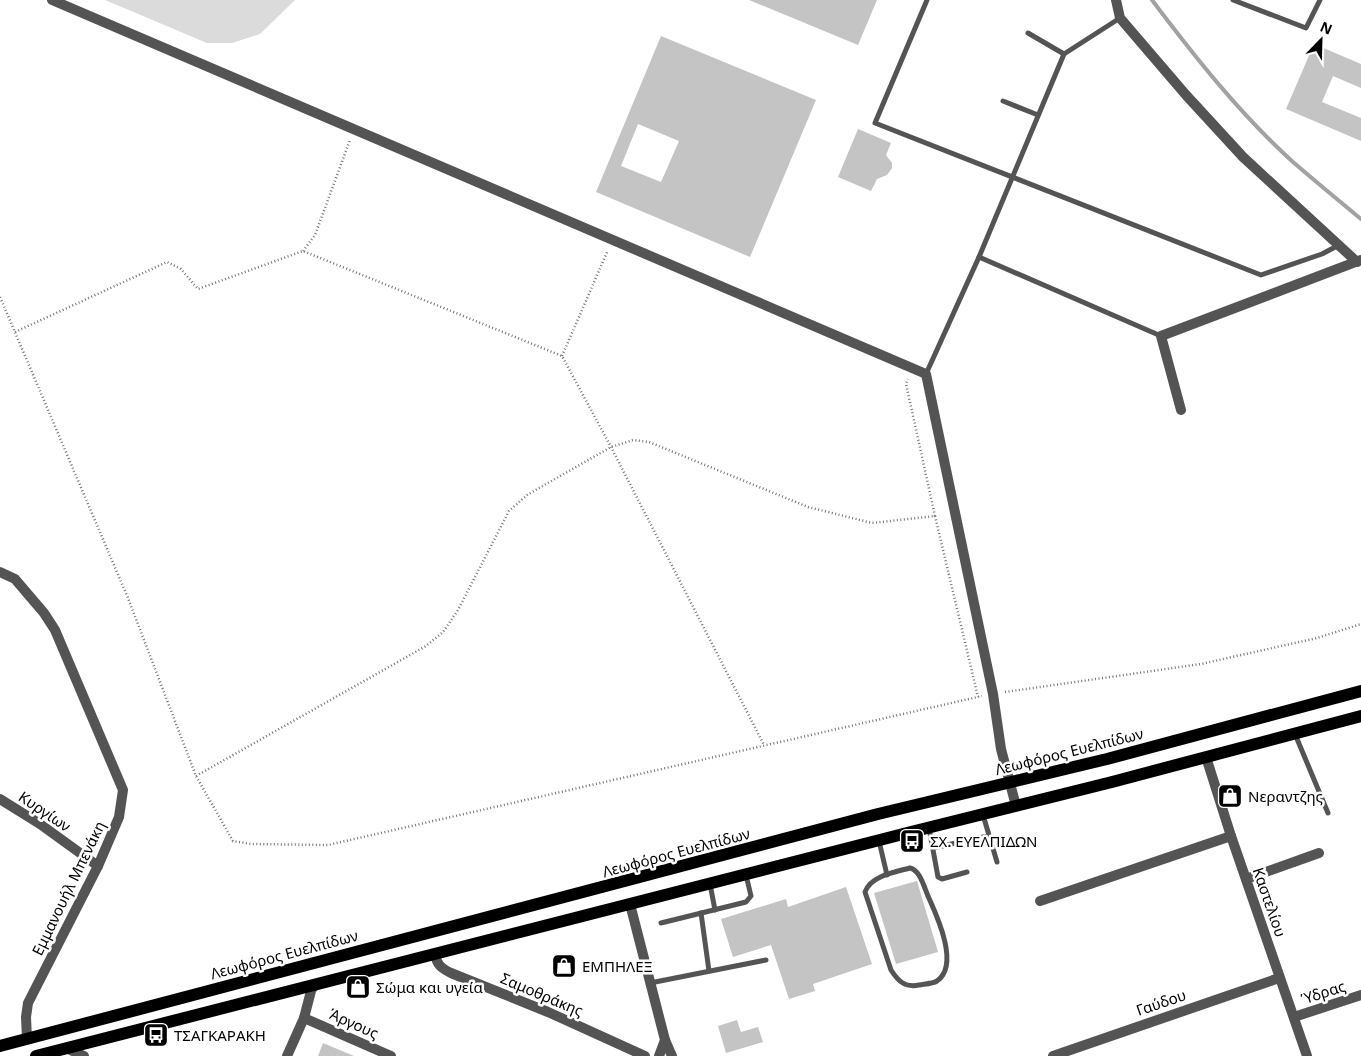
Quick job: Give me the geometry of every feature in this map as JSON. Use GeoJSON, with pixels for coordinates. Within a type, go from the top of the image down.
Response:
{"type":"FeatureCollection","features":[{"type":"Feature","properties":{"kind":"main road","name":"Λεωφόρος Ευελπίδων"},"geometry":{"type":"LineString","coordinates":[[0,1046],[878,814],[1107,759],[1361,691]]}},
{"type":"Feature","properties":{"kind":"main road"},"geometry":{"type":"LineString","coordinates":[[36,1056],[1361,716]]}},
{"type":"Feature","properties":{"kind":"street"},"geometry":{"type":"LineString","coordinates":[[52,0],[926,374],[993,694],[1001,749],[1016,806]]}},
{"type":"Feature","properties":{"kind":"street"},"geometry":{"type":"LineString","coordinates":[[1116,0],[1120,18],[1186,95],[1243,157],[1359,261]]}},
{"type":"Feature","properties":{"kind":"street"},"geometry":{"type":"LineString","coordinates":[[1181,410],[1161,336],[1359,261]]}},
{"type":"Feature","properties":{"kind":"street","name":"Εμμανουήλ Μπενάκη"},"geometry":{"type":"LineString","coordinates":[[0,572],[15,579],[44,613],[55,630],[124,790],[119,818],[98,866],[28,1003],[26,1017],[27,1039]]}},
{"type":"Feature","properties":{"kind":"street","name":"Καστελίου"},"geometry":{"type":"LineString","coordinates":[[1206,757],[1231,836],[1307,1056]]}},
{"type":"Feature","properties":{"kind":"street","name":"Κυργίων"},"geometry":{"type":"LineString","coordinates":[[0,799],[40,824],[98,866]]}},
{"type":"Feature","properties":{"kind":"street"},"geometry":{"type":"LineString","coordinates":[[1040,901],[1231,836]]}},
{"type":"Feature","properties":{"kind":"street"},"geometry":{"type":"LineString","coordinates":[[1246,879],[1319,853]]}},
{"type":"Feature","properties":{"kind":"street"},"geometry":{"type":"LineString","coordinates":[[630,904],[665,1040],[672,1056]]}},
{"type":"Feature","properties":{"kind":"street","name":"Σαμοθράκης"},"geometry":{"type":"LineString","coordinates":[[435,954],[440,967],[451,973],[548,1012],[645,1056]]}},
{"type":"Feature","properties":{"kind":"street","name":"Γαύδου"},"geometry":{"type":"LineString","coordinates":[[1053,1056],[1279,978]]}},
{"type":"Feature","properties":{"kind":"street"},"geometry":{"type":"LineString","coordinates":[[287,1056],[304,1018],[314,985]]}},
{"type":"Feature","properties":{"kind":"street","name":"Ύδρας"},"geometry":{"type":"LineString","coordinates":[[1294,1017],[1361,995]]}},
{"type":"Feature","properties":{"kind":"street","name":"Άργους"},"geometry":{"type":"LineString","coordinates":[[304,1018],[391,1056]]}},
{"type":"Feature","properties":{"kind":"street"},"geometry":{"type":"LineString","coordinates":[[659,1056],[665,1040]]}},
{"type":"Feature","properties":{"kind":"street"},"geometry":{"type":"LineString","coordinates":[[66,1048],[84,1056]]}},
{"type":"Feature","properties":{"kind":"lane"},"geometry":{"type":"LineString","coordinates":[[927,0],[875,123],[1261,275],[1322,254],[1339,245]]}},
{"type":"Feature","properties":{"kind":"lane"},"geometry":{"type":"LineString","coordinates":[[1233,0],[1306,28],[1320,0]]}},
{"type":"Feature","properties":{"kind":"lane"},"geometry":{"type":"LineString","coordinates":[[926,374],[979,257],[1064,54],[1120,18]]}},
{"type":"Feature","properties":{"kind":"lane"},"geometry":{"type":"LineString","coordinates":[[1028,33],[1064,54]]}},
{"type":"Feature","properties":{"kind":"lane"},"geometry":{"type":"LineString","coordinates":[[1003,101],[1038,115]]}},
{"type":"Feature","properties":{"kind":"lane"},"geometry":{"type":"LineString","coordinates":[[979,257],[1161,336]]}},
{"type":"Feature","properties":{"kind":"lane"},"geometry":{"type":"LineString","coordinates":[[1295,733],[1328,813]]}},
{"type":"Feature","properties":{"kind":"lane"},"geometry":{"type":"LineString","coordinates":[[982,814],[997,862]]}},
{"type":"Feature","properties":{"kind":"lane"},"geometry":{"type":"LineString","coordinates":[[929,828],[938,877],[966,872]]}},
{"type":"Feature","properties":{"kind":"lane"},"geometry":{"type":"LineString","coordinates":[[933,848],[988,836]]}},
{"type":"Feature","properties":{"kind":"lane"},"geometry":{"type":"LineString","coordinates":[[879,840],[886,875]]}},
{"type":"Feature","properties":{"kind":"lane"},"geometry":{"type":"LineString","coordinates":[[910,868],[917,871],[935,912],[948,956],[944,975],[936,982],[910,987],[898,981],[891,970],[865,892],[867,885],[886,875],[910,868]]}},
{"type":"Feature","properties":{"kind":"lane"},"geometry":{"type":"LineString","coordinates":[[661,923],[746,902],[751,896],[746,874]]}},
{"type":"Feature","properties":{"kind":"lane"},"geometry":{"type":"LineString","coordinates":[[710,884],[715,910]]}},
{"type":"Feature","properties":{"kind":"lane"},"geometry":{"type":"LineString","coordinates":[[701,913],[709,971]]}},
{"type":"Feature","properties":{"kind":"lane"},"geometry":{"type":"LineString","coordinates":[[650,983],[766,960]]}},
{"type":"Feature","properties":{"kind":"path"},"geometry":{"type":"LineString","coordinates":[[15,332],[166,262],[181,269],[198,289],[303,251],[314,234],[354,129]]}},
{"type":"Feature","properties":{"kind":"path"},"geometry":{"type":"LineString","coordinates":[[562,356],[612,240]]}},
{"type":"Feature","properties":{"kind":"path"},"geometry":{"type":"LineString","coordinates":[[303,251],[562,356],[611,447],[764,745]]}},
{"type":"Feature","properties":{"kind":"path"},"geometry":{"type":"LineString","coordinates":[[0,297],[128,598],[196,776],[233,841],[251,844],[328,845],[978,697],[1201,664],[1317,638],[1361,624]]}},
{"type":"Feature","properties":{"kind":"path"},"geometry":{"type":"LineString","coordinates":[[912,368],[906,384],[978,697]]}},
{"type":"Feature","properties":{"kind":"path"},"geometry":{"type":"LineString","coordinates":[[196,776],[426,646],[443,632],[458,610],[509,511],[527,496],[611,447],[633,440],[649,442],[808,507],[872,523],[935,516]]}},
{"type":"Feature","properties":{"kind":"shaded area"},"geometry":{"type":"Polygon","coordinates":[[[105,0],[295,0],[260,34],[232,43],[207,43],[105,0]]]}},
{"type":"Feature","properties":{"kind":"building"},"geometry":{"type":"Polygon","coordinates":[[[749,0],[877,0],[858,45],[749,0]]]}},
{"type":"Feature","properties":{"kind":"building"},"geometry":{"type":"Polygon","coordinates":[[[661,36],[816,100],[750,257],[596,192],[661,36]],[[638,124],[621,166],[661,182],[679,141],[638,124]]]}},
{"type":"Feature","properties":{"kind":"building"},"geometry":{"type":"Polygon","coordinates":[[[1314,44],[1361,64],[1361,88],[1333,76],[1322,102],[1361,118],[1361,141],[1286,109],[1314,44]]]}},
{"type":"Feature","properties":{"kind":"building"},"geometry":{"type":"Polygon","coordinates":[[[858,129],[891,143],[886,155],[892,163],[892,168],[887,175],[877,179],[871,191],[838,177],[858,129]]]}},
{"type":"Feature","properties":{"kind":"building"},"geometry":{"type":"Polygon","coordinates":[[[917,881],[938,952],[896,964],[874,893],[917,881]]]}},
{"type":"Feature","properties":{"kind":"building"},"geometry":{"type":"Polygon","coordinates":[[[846,887],[872,964],[813,984],[815,991],[789,999],[771,945],[733,957],[721,919],[786,899],[788,907],[846,887]]]}},
{"type":"Feature","properties":{"kind":"building"},"geometry":{"type":"Polygon","coordinates":[[[737,1020],[741,1032],[758,1027],[763,1042],[726,1053],[718,1026],[737,1020]]]}},
{"type":"Feature","properties":{"kind":"building"},"geometry":{"type":"Polygon","coordinates":[[[323,1043],[354,1056],[318,1056],[323,1043]]]}},
{"type":"Feature","properties":{"kind":"waterway"},"geometry":{"type":"LineString","coordinates":[[1152,0],[1236,105],[1273,144],[1361,219]]}},
{"type":"Feature","properties":{"kind":"place","name":"Νεραντζης"},"geometry":{"type":"Point","coordinates":[1230,796]}},
{"type":"Feature","properties":{"kind":"place","name":"ΣΧ. ΕΥΕΛΠΙΔΩΝ"},"geometry":{"type":"Point","coordinates":[912,841]}},
{"type":"Feature","properties":{"kind":"place","name":"ΕΜΠΗΛΕΞ"},"geometry":{"type":"Point","coordinates":[564,966]}},
{"type":"Feature","properties":{"kind":"place","name":"Σώμα και υγεία"},"geometry":{"type":"Point","coordinates":[358,987]}},
{"type":"Feature","properties":{"kind":"place","name":"ΤΣΑΓΚΑΡΑΚΗ"},"geometry":{"type":"Point","coordinates":[156,1035]}}]}
